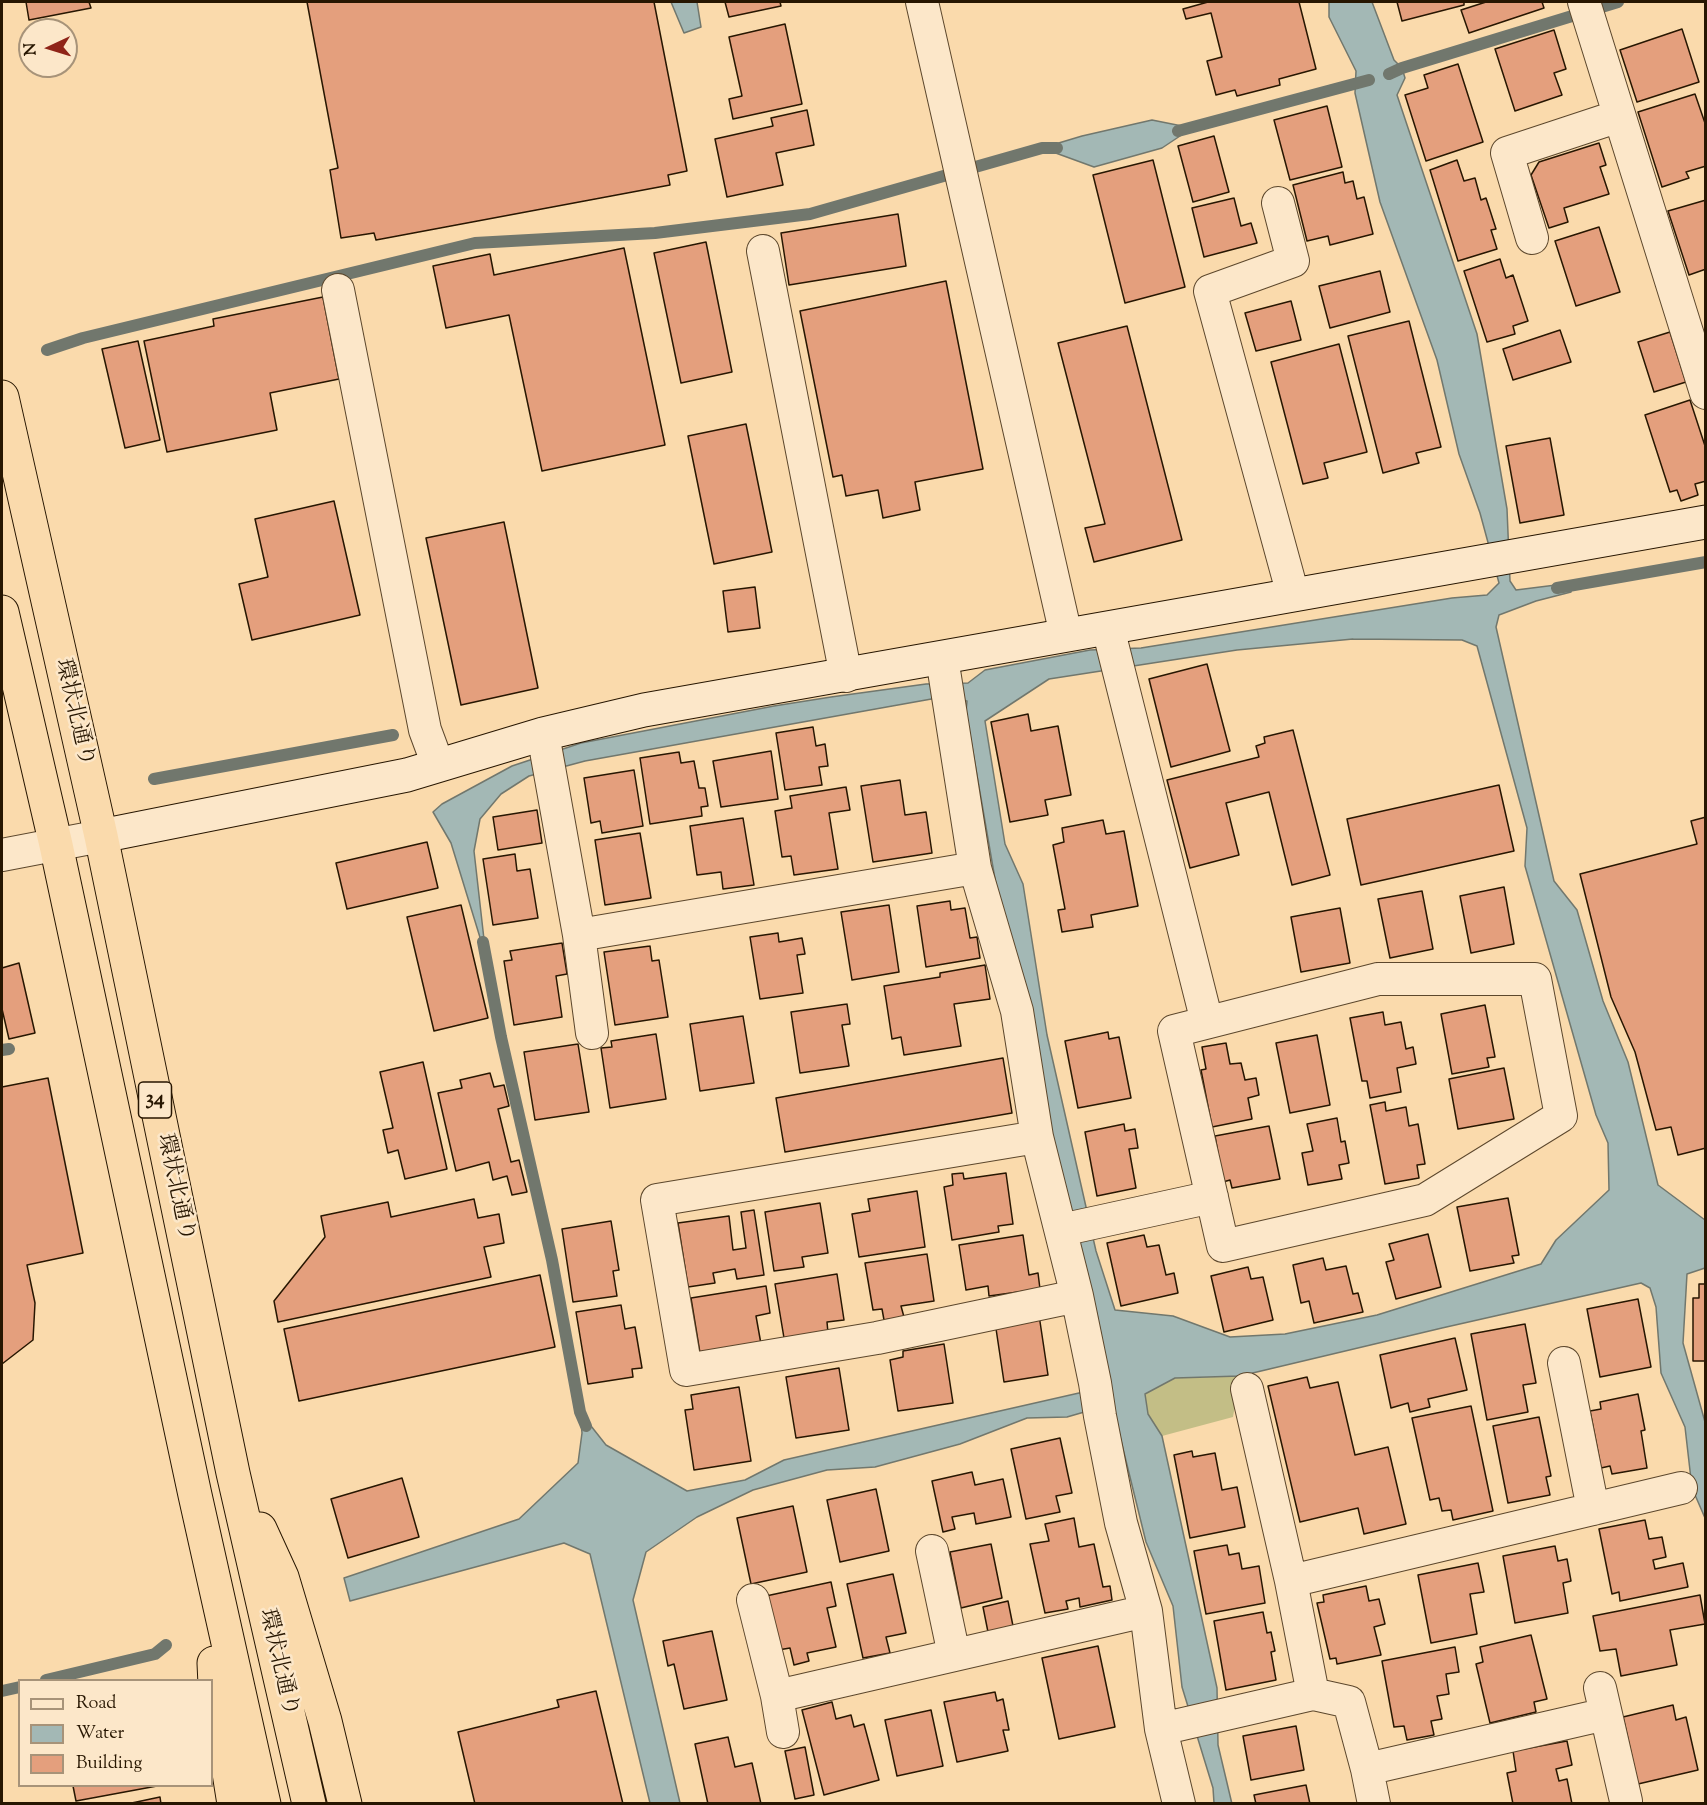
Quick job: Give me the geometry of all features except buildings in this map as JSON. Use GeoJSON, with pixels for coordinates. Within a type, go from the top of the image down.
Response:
{"type":"FeatureCollection","features":[{"type":"Feature","properties":{"kind":"highway","name":"環状北通り"},"geometry":{"type":"LineString","coordinates":[[2,397],[101,836],[233,1473],[309,1803]]}},
{"type":"Feature","properties":{"kind":"highway","name":"環状北通り"},"geometry":{"type":"LineString","coordinates":[[2,612],[56,845],[264,1803]]}},
{"type":"Feature","properties":{"kind":"highway"},"geometry":{"type":"LineString","coordinates":[[233,1473],[282,1577],[325,1721],[345,1803]]}},
{"type":"Feature","properties":{"kind":"highway"},"geometry":{"type":"LineString","coordinates":[[207,1548],[215,1685],[234,1803]]}},
{"type":"Feature","properties":{"kind":"street"},"geometry":{"type":"LineString","coordinates":[[922,2],[1066,635]]}},
{"type":"Feature","properties":{"kind":"street"},"geometry":{"type":"LineString","coordinates":[[1587,12],[1706,393]]}},
{"type":"Feature","properties":{"kind":"street"},"geometry":{"type":"LineString","coordinates":[[1532,238],[1507,153],[1619,116]]}},
{"type":"Feature","properties":{"kind":"street"},"geometry":{"type":"LineString","coordinates":[[1278,203],[1293,261],[1210,291],[1293,595]]}},
{"type":"Feature","properties":{"kind":"street"},"geometry":{"type":"LineString","coordinates":[[763,250],[846,676]]}},
{"type":"Feature","properties":{"kind":"street"},"geometry":{"type":"LineString","coordinates":[[338,290],[423,720],[438,765]]}},
{"type":"Feature","properties":{"kind":"street"},"geometry":{"type":"LineString","coordinates":[[2,855],[407,775],[438,765],[546,752],[644,710],[846,676],[944,668],[1066,635],[1110,634],[1293,595],[1706,522]]}},
{"type":"Feature","properties":{"kind":"street"},"geometry":{"type":"LineString","coordinates":[[1110,634],[1207,1022]]}},
{"type":"Feature","properties":{"kind":"street"},"geometry":{"type":"LineString","coordinates":[[944,668],[975,868],[1017,1011],[1037,1137],[1077,1296],[1121,1523],[1146,1611],[1173,1726],[1179,1803]]}},
{"type":"Feature","properties":{"kind":"street"},"geometry":{"type":"LineString","coordinates":[[546,752],[579,935],[592,1033]]}},
{"type":"Feature","properties":{"kind":"street"},"geometry":{"type":"LineString","coordinates":[[579,935],[975,868]]}},
{"type":"Feature","properties":{"kind":"street"},"geometry":{"type":"LineString","coordinates":[[1378,979],[1535,979],[1562,1116],[1425,1200],[1223,1246],[1174,1031],[1207,1022],[1378,979]]}},
{"type":"Feature","properties":{"kind":"street"},"geometry":{"type":"LineString","coordinates":[[1037,1137],[657,1200],[686,1370],[878,1338],[1077,1296]]}},
{"type":"Feature","properties":{"kind":"street"},"geometry":{"type":"LineString","coordinates":[[1061,1230],[1212,1197]]}},
{"type":"Feature","properties":{"kind":"street"},"geometry":{"type":"LineString","coordinates":[[1564,1363],[1593,1509]]}},
{"type":"Feature","properties":{"kind":"street"},"geometry":{"type":"LineString","coordinates":[[1247,1389],[1291,1581],[1313,1694]]}},
{"type":"Feature","properties":{"kind":"street"},"geometry":{"type":"LineString","coordinates":[[1291,1581],[1682,1488]]}},
{"type":"Feature","properties":{"kind":"street"},"geometry":{"type":"LineString","coordinates":[[932,1551],[954,1655]]}},
{"type":"Feature","properties":{"kind":"street"},"geometry":{"type":"LineString","coordinates":[[753,1600],[777,1696],[783,1732]]}},
{"type":"Feature","properties":{"kind":"street"},"geometry":{"type":"LineString","coordinates":[[777,1696],[1146,1611]]}},
{"type":"Feature","properties":{"kind":"street"},"geometry":{"type":"LineString","coordinates":[[1173,1726],[1313,1694],[1349,1702],[1374,1803]]}},
{"type":"Feature","properties":{"kind":"street"},"geometry":{"type":"LineString","coordinates":[[1367,1769],[1603,1701],[1626,1801]]}},
{"type":"Feature","properties":{"kind":"shaded area"},"geometry":{"type":"Polygon","coordinates":[[[1240,1376],[1233,1417],[1162,1436],[1148,1414],[1144,1394],[1175,1378],[1240,1376]]]}},
{"type":"Feature","properties":{"kind":"water"},"geometry":{"type":"Polygon","coordinates":[[[671,2],[697,2],[701,27],[684,33],[671,2]]]}},
{"type":"Feature","properties":{"kind":"water"},"geometry":{"type":"Polygon","coordinates":[[[1329,2],[1372,2],[1394,60],[1402,68],[1405,78],[1397,95],[1477,334],[1507,509],[1510,581],[1516,590],[1572,583],[1571,592],[1536,601],[1499,615],[1496,627],[1554,881],[1577,910],[1603,1001],[1628,1062],[1658,1185],[1705,1220],[1705,1268],[1687,1274],[1683,1343],[1705,1422],[1705,1518],[1692,1488],[1685,1427],[1661,1373],[1656,1307],[1650,1288],[1641,1283],[1240,1376],[1175,1378],[1145,1394],[1148,1414],[1162,1436],[1217,1688],[1218,1745],[1232,1804],[1214,1803],[1213,1788],[1182,1687],[1173,1606],[1146,1542],[1113,1408],[1105,1406],[1067,1417],[1027,1418],[960,1444],[875,1467],[827,1470],[753,1490],[697,1517],[646,1552],[633,1600],[680,1803],[650,1803],[590,1554],[564,1543],[350,1601],[344,1578],[519,1519],[578,1463],[582,1433],[580,1412],[606,1445],[687,1491],[745,1480],[784,1460],[1079,1393],[1105,1391],[1111,1386],[1097,1314],[1080,1256],[999,902],[966,712],[967,701],[937,698],[585,761],[529,776],[501,794],[480,819],[474,851],[486,957],[451,843],[433,812],[442,804],[512,766],[581,743],[831,697],[926,684],[968,683],[985,670],[1090,650],[1141,648],[1452,598],[1487,595],[1499,583],[1480,513],[1459,454],[1437,360],[1380,202],[1355,93],[1356,71],[1329,17],[1329,2]],[[1353,639],[1237,650],[1049,679],[985,721],[1005,844],[1023,884],[1047,1035],[1096,1251],[1115,1310],[1173,1316],[1230,1337],[1285,1334],[1377,1315],[1541,1264],[1556,1240],[1609,1190],[1608,1143],[1596,1115],[1525,866],[1527,828],[1477,646],[1462,640],[1353,639]]]}},
{"type":"Feature","properties":{"kind":"water"},"geometry":{"type":"Polygon","coordinates":[[[1152,120],[1192,128],[1162,148],[1094,167],[1042,148],[1082,136],[1152,120]]]}},
{"type":"Feature","properties":{"kind":"waterway"},"geometry":{"type":"LineString","coordinates":[[1389,74],[1402,68],[1618,2]]}},
{"type":"Feature","properties":{"kind":"waterway"},"geometry":{"type":"LineString","coordinates":[[1178,131],[1369,80]]}},
{"type":"Feature","properties":{"kind":"waterway"},"geometry":{"type":"LineString","coordinates":[[47,350],[83,338],[475,243],[655,233],[810,214],[1042,148],[1057,148]]}},
{"type":"Feature","properties":{"kind":"waterway"},"geometry":{"type":"LineString","coordinates":[[1557,588],[1706,562]]}},
{"type":"Feature","properties":{"kind":"waterway"},"geometry":{"type":"LineString","coordinates":[[154,779],[393,735]]}},
{"type":"Feature","properties":{"kind":"waterway"},"geometry":{"type":"LineString","coordinates":[[483,942],[501,1037],[552,1260],[580,1412],[586,1426]]}},
{"type":"Feature","properties":{"kind":"waterway"},"geometry":{"type":"LineString","coordinates":[[2,1050],[9,1049]]}},
{"type":"Feature","properties":{"kind":"waterway"},"geometry":{"type":"LineString","coordinates":[[50,1679],[155,1654],[166,1645]]}},
{"type":"Feature","properties":{"kind":"waterway"},"geometry":{"type":"LineString","coordinates":[[2,1691],[18,1687]]}}]}
